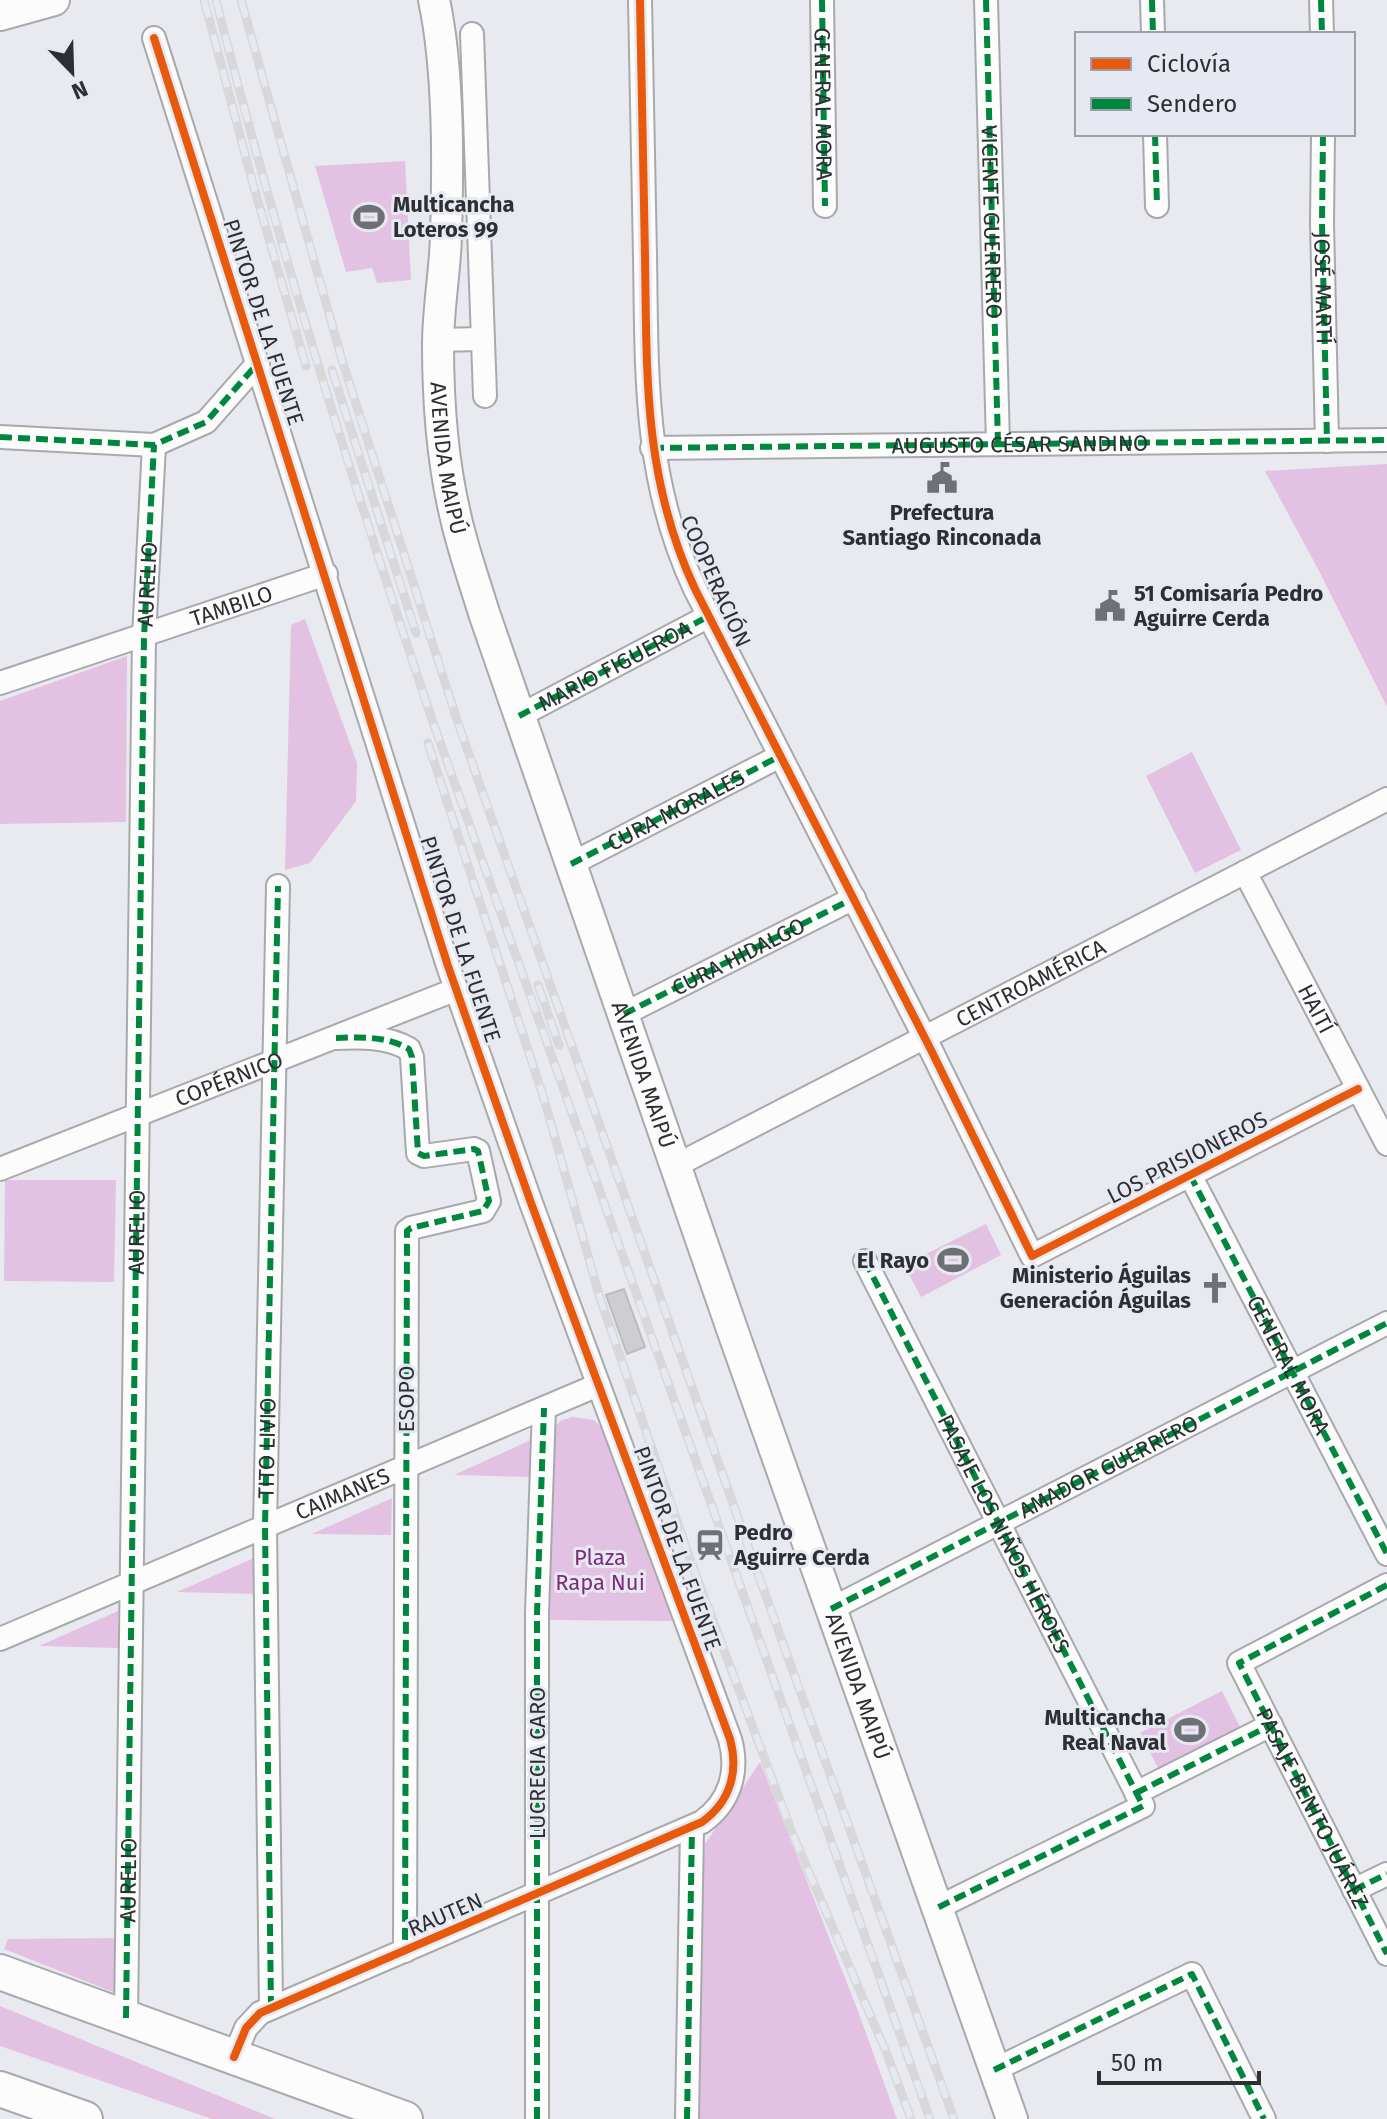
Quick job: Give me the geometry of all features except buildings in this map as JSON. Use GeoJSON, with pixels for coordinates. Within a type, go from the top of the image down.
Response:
{"type":"FeatureCollection","features":[{"type":"Feature","properties":{"kind":"main road"},"geometry":{"type":"LineString","coordinates":[[1,16],[54,0]]}},
{"type":"Feature","properties":{"kind":"main road","name":"AVENIDA MAIPÚ"},"geometry":{"type":"LineString","coordinates":[[434,0],[442,67],[446,187],[446,238],[438,340],[442,431],[455,514],[484,613],[675,1166],[1012,2119]]}},
{"type":"Feature","properties":{"kind":"main road"},"geometry":{"type":"LineString","coordinates":[[0,1972],[405,2119]]}},
{"type":"Feature","properties":{"kind":"main road"},"geometry":{"type":"LineString","coordinates":[[0,2089],[85,2119]]}},
{"type":"Feature","properties":{"kind":"street","name":"COOPERACIÓN"},"geometry":{"type":"LineString","coordinates":[[640,0],[648,400],[652,448],[672,535],[709,616],[925,1037]]}},
{"type":"Feature","properties":{"kind":"street","name":"GENERAL MORA"},"geometry":{"type":"LineString","coordinates":[[822,0],[825,206]]}},
{"type":"Feature","properties":{"kind":"street","name":"VICENTE GUERRERO"},"geometry":{"type":"LineString","coordinates":[[986,0],[998,444]]}},
{"type":"Feature","properties":{"kind":"street"},"geometry":{"type":"LineString","coordinates":[[1152,0],[1153,32]]}},
{"type":"Feature","properties":{"kind":"street"},"geometry":{"type":"LineString","coordinates":[[1321,0],[1322,32]]}},
{"type":"Feature","properties":{"kind":"street","name":"AVENIDA MAIPÚ"},"geometry":{"type":"LineString","coordinates":[[472,34],[485,396]]}},
{"type":"Feature","properties":{"kind":"street","name":"PINTOR DE LA FUENTE"},"geometry":{"type":"LineString","coordinates":[[154,38],[457,989],[733,1752],[733,1776],[725,1797],[712,1815],[692,1828]]}},
{"type":"Feature","properties":{"kind":"street"},"geometry":{"type":"LineString","coordinates":[[1155,136],[1157,206]]}},
{"type":"Feature","properties":{"kind":"street","name":"JOSÉ MARTÍ"},"geometry":{"type":"LineString","coordinates":[[1323,136],[1327,441]]}},
{"type":"Feature","properties":{"kind":"street"},"geometry":{"type":"LineString","coordinates":[[438,340],[482,339]]}},
{"type":"Feature","properties":{"kind":"street"},"geometry":{"type":"LineString","coordinates":[[0,437],[154,445],[206,422],[258,363]]}},
{"type":"Feature","properties":{"kind":"street","name":"AUGUSTO CÉSAR SANDINO"},"geometry":{"type":"LineString","coordinates":[[652,448],[1387,440]]}},
{"type":"Feature","properties":{"kind":"street","name":"AURELIO"},"geometry":{"type":"LineString","coordinates":[[126,2018],[144,637],[154,445]]}},
{"type":"Feature","properties":{"kind":"street","name":"TAMBILO"},"geometry":{"type":"LineString","coordinates":[[0,683],[326,574]]}},
{"type":"Feature","properties":{"kind":"street","name":"MARIO FIGUEROA"},"geometry":{"type":"LineString","coordinates":[[519,716],[709,616]]}},
{"type":"Feature","properties":{"kind":"street","name":"CURA MORALES"},"geometry":{"type":"LineString","coordinates":[[571,864],[780,756]]}},
{"type":"Feature","properties":{"kind":"street","name":"CENTROAMÉRICA"},"geometry":{"type":"LineString","coordinates":[[675,1166],[1387,799]]}},
{"type":"Feature","properties":{"kind":"street","name":"HAITÍ"},"geometry":{"type":"LineString","coordinates":[[1245,872],[1387,1144]]}},
{"type":"Feature","properties":{"kind":"street","name":"TITO LIVIO"},"geometry":{"type":"LineString","coordinates":[[271,2008],[265,1526],[278,886]]}},
{"type":"Feature","properties":{"kind":"street","name":"CURA HIDALGO"},"geometry":{"type":"LineString","coordinates":[[624,1014],[854,898]]}},
{"type":"Feature","properties":{"kind":"street","name":"COPÉRNICO"},"geometry":{"type":"LineString","coordinates":[[0,1169],[457,989]]}},
{"type":"Feature","properties":{"kind":"street","name":"ESOPO"},"geometry":{"type":"LineString","coordinates":[[336,1038],[364,1036],[409,1049],[418,1153],[424,1156],[478,1151],[489,1201],[483,1211],[407,1231],[405,1951]]}},
{"type":"Feature","properties":{"kind":"street","name":"LOS PRISIONEROS"},"geometry":{"type":"LineString","coordinates":[[925,1037],[1032,1256],[1358,1089]]}},
{"type":"Feature","properties":{"kind":"street","name":"GENERAL MORA"},"geometry":{"type":"LineString","coordinates":[[1190,1175],[1387,1554]]}},
{"type":"Feature","properties":{"kind":"street","name":"PASAJE LOS NIÑOS HÉROES"},"geometry":{"type":"LineString","coordinates":[[865,1261],[1139,1799]]}},
{"type":"Feature","properties":{"kind":"street","name":"AMADOR GUERRERO"},"geometry":{"type":"LineString","coordinates":[[831,1609],[1387,1323]]}},
{"type":"Feature","properties":{"kind":"street","name":"CAIMANES"},"geometry":{"type":"LineString","coordinates":[[0,1639],[598,1385]]}},
{"type":"Feature","properties":{"kind":"street","name":"LUCRECIA CARO"},"geometry":{"type":"LineString","coordinates":[[537,2119],[537,1613],[544,1408]]}},
{"type":"Feature","properties":{"kind":"street","name":"PASAJE BENITO JUÁREZ"},"geometry":{"type":"LineString","coordinates":[[1387,1585],[1239,1663],[1387,1954]]}},
{"type":"Feature","properties":{"kind":"street"},"geometry":{"type":"LineString","coordinates":[[937,1908],[1271,1725]]}},
{"type":"Feature","properties":{"kind":"street"},"geometry":{"type":"LineString","coordinates":[[687,2119],[692,1828]]}},
{"type":"Feature","properties":{"kind":"street","name":"RAUTEN"},"geometry":{"type":"LineString","coordinates":[[234,2057],[246,2028],[260,2013],[692,1828]]}},
{"type":"Feature","properties":{"kind":"street"},"geometry":{"type":"LineString","coordinates":[[1354,1890],[1387,1874]]}},
{"type":"Feature","properties":{"kind":"street"},"geometry":{"type":"LineString","coordinates":[[994,2070],[1192,1974],[1264,2119]]}},
{"type":"Feature","properties":{"kind":"green space","name":"Multicancha Loteros 99"},"geometry":{"type":"Polygon","coordinates":[[[405,161],[411,280],[377,283],[372,268],[346,272],[315,166],[405,161]]]}},
{"type":"Feature","properties":{"kind":"green space"},"geometry":{"type":"Polygon","coordinates":[[[1387,464],[1387,707],[1265,471],[1387,464]]]}},
{"type":"Feature","properties":{"kind":"green space"},"geometry":{"type":"Polygon","coordinates":[[[305,619],[357,763],[356,801],[310,863],[285,870],[291,625],[305,619]]]}},
{"type":"Feature","properties":{"kind":"green space"},"geometry":{"type":"Polygon","coordinates":[[[127,656],[126,822],[0,824],[0,701],[127,656]]]}},
{"type":"Feature","properties":{"kind":"green space"},"geometry":{"type":"Polygon","coordinates":[[[1192,752],[1241,850],[1195,873],[1146,776],[1192,752]]]}},
{"type":"Feature","properties":{"kind":"green space"},"geometry":{"type":"Polygon","coordinates":[[[5,1180],[116,1180],[114,1282],[4,1281],[5,1180]]]}},
{"type":"Feature","properties":{"kind":"green space","name":"El Rayo"},"geometry":{"type":"Polygon","coordinates":[[[986,1224],[1001,1255],[921,1297],[904,1265],[986,1224]]]}},
{"type":"Feature","properties":{"kind":"green space","name":"Plaza Rapa Nui"},"geometry":{"type":"Polygon","coordinates":[[[573,1417],[594,1420],[601,1427],[673,1621],[548,1620],[553,1428],[562,1420],[573,1417]]]}},
{"type":"Feature","properties":{"kind":"green space"},"geometry":{"type":"Polygon","coordinates":[[[533,1439],[532,1477],[454,1475],[533,1439]]]}},
{"type":"Feature","properties":{"kind":"green space"},"geometry":{"type":"Polygon","coordinates":[[[392,1498],[391,1535],[312,1534],[392,1498]]]}},
{"type":"Feature","properties":{"kind":"green space"},"geometry":{"type":"Polygon","coordinates":[[[256,1557],[255,1594],[177,1592],[256,1557]]]}},
{"type":"Feature","properties":{"kind":"green space"},"geometry":{"type":"Polygon","coordinates":[[[118,1611],[118,1648],[39,1646],[118,1611]]]}},
{"type":"Feature","properties":{"kind":"green space","name":"Multicancha Real Naval"},"geometry":{"type":"Polygon","coordinates":[[[1222,1691],[1240,1727],[1158,1768],[1140,1733],[1222,1691]]]}},
{"type":"Feature","properties":{"kind":"green space"},"geometry":{"type":"Polygon","coordinates":[[[760,1762],[897,2119],[699,2119],[703,1847],[760,1762]]]}},
{"type":"Feature","properties":{"kind":"green space"},"geometry":{"type":"Polygon","coordinates":[[[122,1938],[123,1996],[4,1949],[8,1939],[122,1938]]]}},
{"type":"Feature","properties":{"kind":"green space"},"geometry":{"type":"Polygon","coordinates":[[[0,2006],[275,2119],[212,2119],[0,2046],[0,2006]]]}},
{"type":"Feature","properties":{"kind":"railway"},"geometry":{"type":"LineString","coordinates":[[204,0],[306,366]]}},
{"type":"Feature","properties":{"kind":"railway"},"geometry":{"type":"LineString","coordinates":[[216,0],[318,366],[435,728],[930,2119]]}},
{"type":"Feature","properties":{"kind":"railway"},"geometry":{"type":"LineString","coordinates":[[241,0],[342,360],[457,720],[954,2119]]}},
{"type":"Feature","properties":{"kind":"railway"},"geometry":{"type":"LineString","coordinates":[[332,370],[416,633]]}},
{"type":"Feature","properties":{"kind":"railway"},"geometry":{"type":"LineString","coordinates":[[428,743],[545,1102],[599,1295],[689,1556],[793,1835],[887,2054],[911,2119]]}},
{"type":"Feature","properties":{"kind":"railway"},"geometry":{"type":"LineString","coordinates":[[538,985],[559,1045]]}},
{"type":"Feature","properties":{"kind":"marked path"},"geometry":{"type":"LineString","coordinates":[[822,0],[825,206]]}},
{"type":"Feature","properties":{"kind":"marked path"},"geometry":{"type":"LineString","coordinates":[[986,0],[998,444]]}},
{"type":"Feature","properties":{"kind":"marked path"},"geometry":{"type":"LineString","coordinates":[[1152,0],[1153,32]]}},
{"type":"Feature","properties":{"kind":"marked path"},"geometry":{"type":"LineString","coordinates":[[1321,0],[1322,32]]}},
{"type":"Feature","properties":{"kind":"marked path"},"geometry":{"type":"LineString","coordinates":[[1155,136],[1157,206]]}},
{"type":"Feature","properties":{"kind":"marked path"},"geometry":{"type":"LineString","coordinates":[[1323,136],[1327,441]]}},
{"type":"Feature","properties":{"kind":"marked path"},"geometry":{"type":"LineString","coordinates":[[0,437],[154,445],[206,422],[258,363]]}},
{"type":"Feature","properties":{"kind":"marked path"},"geometry":{"type":"LineString","coordinates":[[652,448],[1387,440]]}},
{"type":"Feature","properties":{"kind":"marked path"},"geometry":{"type":"LineString","coordinates":[[126,2018],[144,637],[154,445]]}},
{"type":"Feature","properties":{"kind":"marked path"},"geometry":{"type":"LineString","coordinates":[[519,716],[709,616]]}},
{"type":"Feature","properties":{"kind":"marked path"},"geometry":{"type":"LineString","coordinates":[[571,864],[780,756]]}},
{"type":"Feature","properties":{"kind":"marked path"},"geometry":{"type":"LineString","coordinates":[[271,2008],[265,1526],[278,886]]}},
{"type":"Feature","properties":{"kind":"marked path"},"geometry":{"type":"LineString","coordinates":[[624,1014],[854,898]]}},
{"type":"Feature","properties":{"kind":"marked path"},"geometry":{"type":"LineString","coordinates":[[336,1038],[383,1040],[409,1049],[418,1153],[424,1156],[478,1151],[489,1201],[483,1211],[407,1231],[405,1951]]}},
{"type":"Feature","properties":{"kind":"marked path"},"geometry":{"type":"LineString","coordinates":[[1190,1175],[1387,1554]]}},
{"type":"Feature","properties":{"kind":"marked path"},"geometry":{"type":"LineString","coordinates":[[865,1261],[1143,1806],[937,1908]]}},
{"type":"Feature","properties":{"kind":"marked path"},"geometry":{"type":"LineString","coordinates":[[831,1609],[1387,1323]]}},
{"type":"Feature","properties":{"kind":"marked path"},"geometry":{"type":"LineString","coordinates":[[537,2119],[537,1613],[544,1408]]}},
{"type":"Feature","properties":{"kind":"marked path"},"geometry":{"type":"LineString","coordinates":[[1387,1585],[1239,1663],[1387,1954]]}},
{"type":"Feature","properties":{"kind":"marked path"},"geometry":{"type":"LineString","coordinates":[[1136,1793],[1271,1725]]}},
{"type":"Feature","properties":{"kind":"marked path"},"geometry":{"type":"LineString","coordinates":[[687,2119],[692,1828]]}},
{"type":"Feature","properties":{"kind":"marked path"},"geometry":{"type":"LineString","coordinates":[[1354,1890],[1387,1874]]}},
{"type":"Feature","properties":{"kind":"marked path"},"geometry":{"type":"LineString","coordinates":[[994,2070],[1192,1974],[1264,2119]]}},
{"type":"Feature","properties":{"kind":"cycle path"},"geometry":{"type":"LineString","coordinates":[[640,0],[648,384],[657,466],[678,548],[695,589],[930,1048],[1032,1256],[1358,1089]]}},
{"type":"Feature","properties":{"kind":"cycle path"},"geometry":{"type":"LineString","coordinates":[[154,38],[448,966],[531,1203],[733,1751],[732,1774],[726,1796],[702,1822],[260,2013],[246,2028],[234,2057]]}},
{"type":"Feature","properties":{"kind":"place","name":"Multicancha Loteros 99"},"geometry":{"type":"Point","coordinates":[369,217]}},
{"type":"Feature","properties":{"kind":"place","name":"Prefectura Santiago Rinconada"},"geometry":{"type":"Point","coordinates":[942,478]}},
{"type":"Feature","properties":{"kind":"place","name":"51 Comisaría Pedro Aguirre Cerda"},"geometry":{"type":"Point","coordinates":[1110,606]}},
{"type":"Feature","properties":{"kind":"place","name":"El Rayo"},"geometry":{"type":"Point","coordinates":[953,1260]}},
{"type":"Feature","properties":{"kind":"place","name":"Ministerio Águilas Generación Águilas"},"geometry":{"type":"Point","coordinates":[1215,1288]}},
{"type":"Feature","properties":{"kind":"place","name":"Pedro Aguirre Cerda"},"geometry":{"type":"Point","coordinates":[710,1545]}},
{"type":"Feature","properties":{"kind":"place","name":"Multicancha Real Naval"},"geometry":{"type":"Point","coordinates":[1190,1730]}}]}
